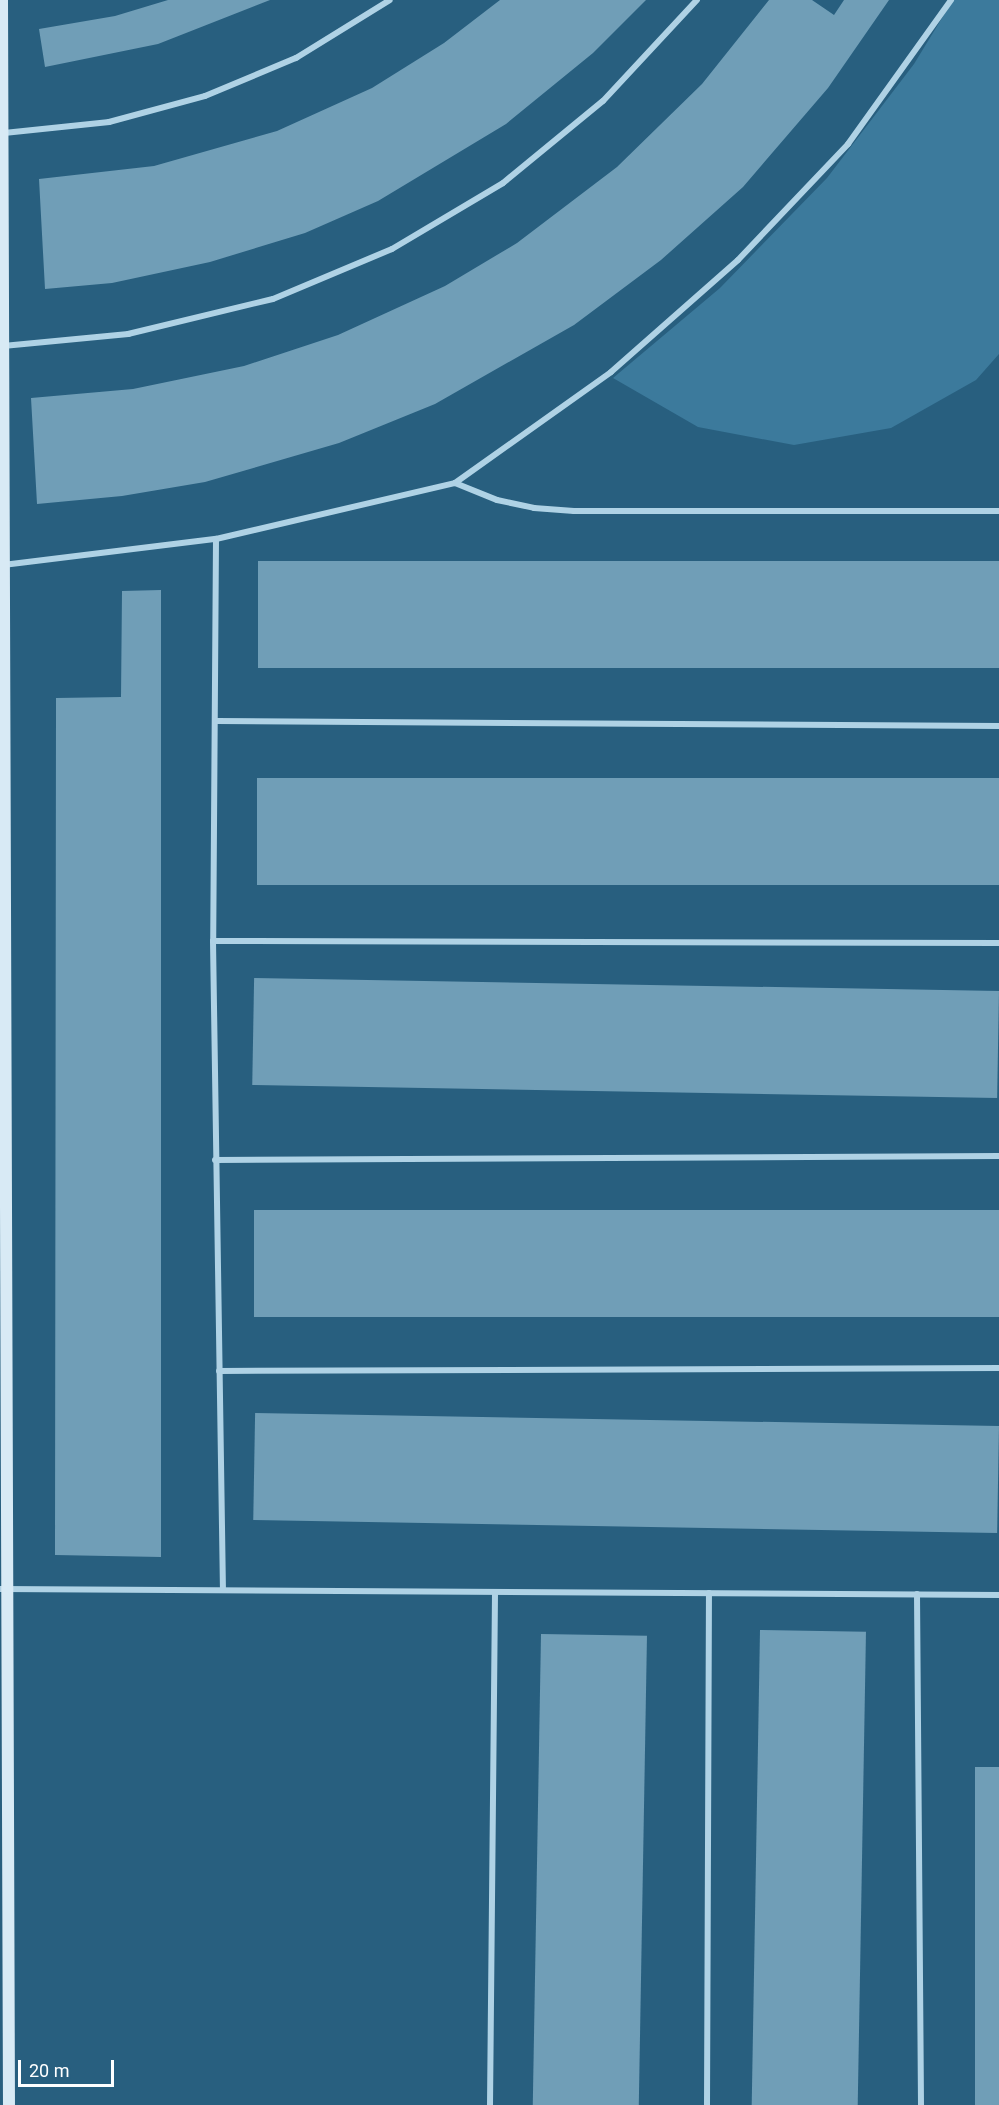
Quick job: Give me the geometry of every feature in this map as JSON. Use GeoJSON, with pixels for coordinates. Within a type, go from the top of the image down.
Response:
{"type":"FeatureCollection","features":[{"type":"Feature","properties":{"kind":"street"},"geometry":{"type":"LineString","coordinates":[[2,0],[4,133],[2,346],[4,1589],[9,2105]]}},
{"type":"Feature","properties":{"kind":"street"},"geometry":{"type":"LineString","coordinates":[[4,133],[109,122],[205,96],[296,58],[390,0]]}},
{"type":"Feature","properties":{"kind":"street"},"geometry":{"type":"LineString","coordinates":[[2,346],[128,334],[273,299],[392,249],[503,183],[603,101],[697,0]]}},
{"type":"Feature","properties":{"kind":"street"},"geometry":{"type":"LineString","coordinates":[[2,565],[216,539],[455,483],[611,372],[738,260],[848,144],[951,0]]}},
{"type":"Feature","properties":{"kind":"street"},"geometry":{"type":"LineString","coordinates":[[455,483],[497,500],[574,511],[999,511]]}},
{"type":"Feature","properties":{"kind":"street"},"geometry":{"type":"LineString","coordinates":[[216,539],[217,721],[213,941],[223,1590]]}},
{"type":"Feature","properties":{"kind":"street"},"geometry":{"type":"LineString","coordinates":[[217,721],[999,726]]}},
{"type":"Feature","properties":{"kind":"street"},"geometry":{"type":"LineString","coordinates":[[213,941],[999,943]]}},
{"type":"Feature","properties":{"kind":"street"},"geometry":{"type":"LineString","coordinates":[[215,1160],[999,1156]]}},
{"type":"Feature","properties":{"kind":"street"},"geometry":{"type":"LineString","coordinates":[[219,1371],[999,1368]]}},
{"type":"Feature","properties":{"kind":"street"},"geometry":{"type":"LineString","coordinates":[[4,1589],[999,1595]]}},
{"type":"Feature","properties":{"kind":"street"},"geometry":{"type":"LineString","coordinates":[[490,2105],[495,1593]]}},
{"type":"Feature","properties":{"kind":"street"},"geometry":{"type":"LineString","coordinates":[[707,2105],[709,1593]]}},
{"type":"Feature","properties":{"kind":"street"},"geometry":{"type":"LineString","coordinates":[[917,1594],[921,2105]]}},
{"type":"Feature","properties":{"kind":"shaded area"},"geometry":{"type":"Polygon","coordinates":[[[953,0],[999,0],[999,354],[976,380],[891,428],[794,445],[698,427],[613,378],[720,288],[827,178],[914,64],[953,0]]]}},
{"type":"Feature","properties":{"kind":"building"},"geometry":{"type":"Polygon","coordinates":[[[168,0],[270,0],[158,44],[45,67],[39,29],[115,16],[168,0]]]}},
{"type":"Feature","properties":{"kind":"building"},"geometry":{"type":"Polygon","coordinates":[[[500,0],[646,0],[593,53],[506,124],[378,201],[305,233],[210,262],[112,283],[45,289],[39,179],[154,166],[277,131],[372,88],[444,43],[500,0]]]}},
{"type":"Feature","properties":{"kind":"building"},"geometry":{"type":"Polygon","coordinates":[[[769,0],[812,0],[834,15],[844,0],[889,0],[828,88],[743,187],[661,260],[574,325],[435,404],[339,443],[205,482],[122,496],[37,504],[31,398],[133,389],[244,366],[338,335],[445,286],[517,243],[617,167],[702,84],[769,0]]]}},
{"type":"Feature","properties":{"kind":"building"},"geometry":{"type":"Polygon","coordinates":[[[258,561],[999,561],[999,668],[258,668],[258,561]]]}},
{"type":"Feature","properties":{"kind":"building"},"geometry":{"type":"Polygon","coordinates":[[[161,590],[161,1557],[55,1555],[56,698],[121,697],[122,591],[161,590]]]}},
{"type":"Feature","properties":{"kind":"building"},"geometry":{"type":"Polygon","coordinates":[[[257,778],[999,778],[999,885],[257,885],[257,778]]]}},
{"type":"Feature","properties":{"kind":"building"},"geometry":{"type":"Polygon","coordinates":[[[254,978],[999,991],[997,1098],[252,1085],[254,978]]]}},
{"type":"Feature","properties":{"kind":"building"},"geometry":{"type":"Polygon","coordinates":[[[254,1210],[999,1210],[999,1317],[254,1317],[254,1210]]]}},
{"type":"Feature","properties":{"kind":"building"},"geometry":{"type":"Polygon","coordinates":[[[255,1413],[999,1426],[997,1533],[253,1520],[255,1413]]]}},
{"type":"Feature","properties":{"kind":"building"},"geometry":{"type":"Polygon","coordinates":[[[760,1630],[866,1632],[858,2105],[752,2105],[760,1630]]]}},
{"type":"Feature","properties":{"kind":"building"},"geometry":{"type":"Polygon","coordinates":[[[541,1634],[647,1636],[639,2105],[533,2105],[541,1634]]]}},
{"type":"Feature","properties":{"kind":"building"},"geometry":{"type":"Polygon","coordinates":[[[975,1767],[999,1767],[999,2105],[975,2105],[975,1767]]]}}]}
